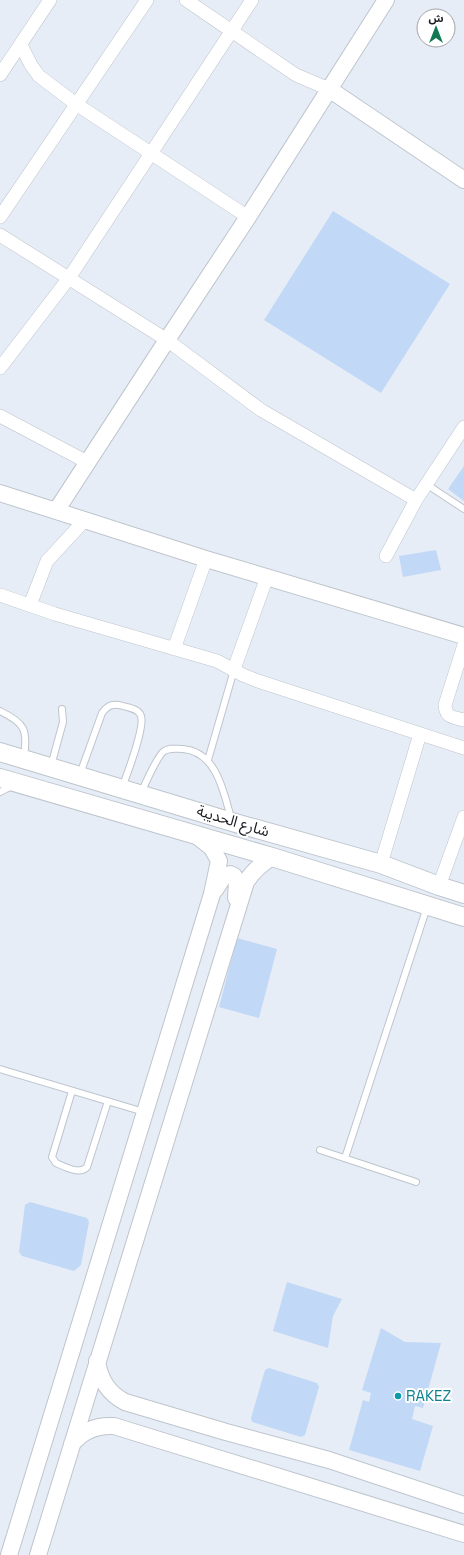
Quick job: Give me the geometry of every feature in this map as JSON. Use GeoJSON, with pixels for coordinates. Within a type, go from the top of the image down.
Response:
{"type":"FeatureCollection","features":[{"type":"Feature","properties":{"kind":"main road","name":"شارع الحديبة"},"geometry":{"type":"LineString","coordinates":[[0,752],[232,822],[381,864],[464,894]]}},
{"type":"Feature","properties":{"kind":"main road","name":"شارع الحديبة"},"geometry":{"type":"LineString","coordinates":[[0,778],[272,857],[464,917]]}},
{"type":"Feature","properties":{"kind":"street"},"geometry":{"type":"LineString","coordinates":[[0,74],[50,0]]}},
{"type":"Feature","properties":{"kind":"street"},"geometry":{"type":"LineString","coordinates":[[0,217],[147,0]]}},
{"type":"Feature","properties":{"kind":"street"},"geometry":{"type":"LineString","coordinates":[[186,0],[296,75],[329,89],[464,180]]}},
{"type":"Feature","properties":{"kind":"street"},"geometry":{"type":"LineString","coordinates":[[0,368],[69,278],[252,0]]}},
{"type":"Feature","properties":{"kind":"street"},"geometry":{"type":"LineString","coordinates":[[56,511],[248,217],[386,0]]}},
{"type":"Feature","properties":{"kind":"street"},"geometry":{"type":"LineString","coordinates":[[21,45],[31,65],[39,76],[76,104],[248,217]]}},
{"type":"Feature","properties":{"kind":"street"},"geometry":{"type":"LineString","coordinates":[[0,235],[167,340],[261,410],[416,500]]}},
{"type":"Feature","properties":{"kind":"street"},"geometry":{"type":"LineString","coordinates":[[0,416],[87,462]]}},
{"type":"Feature","properties":{"kind":"street"},"geometry":{"type":"LineString","coordinates":[[386,556],[416,500],[464,428]]}},
{"type":"Feature","properties":{"kind":"street"},"geometry":{"type":"LineString","coordinates":[[0,493],[206,559],[464,636]]}},
{"type":"Feature","properties":{"kind":"street"},"geometry":{"type":"LineString","coordinates":[[30,604],[47,561],[85,520]]}},
{"type":"Feature","properties":{"kind":"street"},"geometry":{"type":"LineString","coordinates":[[174,649],[206,559]]}},
{"type":"Feature","properties":{"kind":"street"},"geometry":{"type":"LineString","coordinates":[[234,670],[267,577]]}},
{"type":"Feature","properties":{"kind":"street"},"geometry":{"type":"LineString","coordinates":[[0,595],[30,604],[55,614],[218,661],[243,675],[258,681],[464,748]]}},
{"type":"Feature","properties":{"kind":"street"},"geometry":{"type":"LineString","coordinates":[[464,645],[445,705],[446,712],[449,716],[464,720]]}},
{"type":"Feature","properties":{"kind":"street"},"geometry":{"type":"LineString","coordinates":[[381,864],[420,734]]}},
{"type":"Feature","properties":{"kind":"street"},"geometry":{"type":"LineString","coordinates":[[439,886],[464,817]]}},
{"type":"Feature","properties":{"kind":"street"},"geometry":{"type":"LineString","coordinates":[[9,1555],[212,894],[219,861],[212,848],[195,835]]}},
{"type":"Feature","properties":{"kind":"street"},"geometry":{"type":"LineString","coordinates":[[38,1555],[97,1360],[246,882],[252,872],[272,857]]}},
{"type":"Feature","properties":{"kind":"street"},"geometry":{"type":"LineString","coordinates":[[212,894],[224,876],[230,874],[234,876],[237,881],[235,918]]}},
{"type":"Feature","properties":{"kind":"street"},"geometry":{"type":"LineString","coordinates":[[97,1360],[101,1378],[108,1389],[117,1398],[125,1402],[226,1432],[329,1460],[464,1505]]}},
{"type":"Feature","properties":{"kind":"street"},"geometry":{"type":"LineString","coordinates":[[119,1427],[114,1420],[115,1416],[122,1411],[196,1431],[226,1432]]}},
{"type":"Feature","properties":{"kind":"street"},"geometry":{"type":"LineString","coordinates":[[72,1446],[76,1439],[90,1429],[106,1425],[119,1427],[464,1534]]}},
{"type":"Feature","properties":{"kind":"street"},"geometry":{"type":"LineString","coordinates":[[439,1526],[464,1526]]}},
{"type":"Feature","properties":{"kind":"lane"},"geometry":{"type":"LineString","coordinates":[[426,484],[464,509]]}},
{"type":"Feature","properties":{"kind":"lane"},"geometry":{"type":"LineString","coordinates":[[208,760],[234,670]]}},
{"type":"Feature","properties":{"kind":"lane"},"geometry":{"type":"LineString","coordinates":[[79,776],[102,713],[107,707],[115,704],[136,710],[141,716],[142,727],[122,789]]}},
{"type":"Feature","properties":{"kind":"lane"},"geometry":{"type":"LineString","coordinates":[[51,767],[63,722],[62,709]]}},
{"type":"Feature","properties":{"kind":"lane"},"geometry":{"type":"LineString","coordinates":[[0,711],[13,717],[21,726],[27,739],[24,759]]}},
{"type":"Feature","properties":{"kind":"lane"},"geometry":{"type":"LineString","coordinates":[[140,793],[162,753],[170,748],[187,750],[208,760],[218,777],[232,822]]}},
{"type":"Feature","properties":{"kind":"lane"},"geometry":{"type":"LineString","coordinates":[[0,792],[19,783]]}},
{"type":"Feature","properties":{"kind":"lane"},"geometry":{"type":"LineString","coordinates":[[345,1158],[428,906]]}},
{"type":"Feature","properties":{"kind":"lane"},"geometry":{"type":"LineString","coordinates":[[0,1069],[145,1112]]}},
{"type":"Feature","properties":{"kind":"lane"},"geometry":{"type":"LineString","coordinates":[[72,1091],[52,1157],[56,1163],[76,1171],[83,1171],[87,1167],[108,1101]]}},
{"type":"Feature","properties":{"kind":"lane"},"geometry":{"type":"LineString","coordinates":[[320,1150],[416,1182]]}},
{"type":"Feature","properties":{"kind":"building"},"geometry":{"type":"Polygon","coordinates":[[[333,211],[450,284],[381,393],[264,320],[333,211]]]}},
{"type":"Feature","properties":{"kind":"building"},"geometry":{"type":"Polygon","coordinates":[[[464,466],[464,501],[448,489],[464,466]]]}},
{"type":"Feature","properties":{"kind":"building"},"geometry":{"type":"Polygon","coordinates":[[[436,550],[441,570],[403,577],[399,556],[436,550]]]}},
{"type":"Feature","properties":{"kind":"building"},"geometry":{"type":"Polygon","coordinates":[[[237,938],[277,949],[259,1018],[219,1007],[237,938]]]}},
{"type":"Feature","properties":{"kind":"building"},"geometry":{"type":"Polygon","coordinates":[[[30,1202],[87,1218],[89,1222],[81,1265],[74,1271],[22,1256],[19,1252],[25,1205],[30,1202]]]}},
{"type":"Feature","properties":{"kind":"building"},"geometry":{"type":"Polygon","coordinates":[[[287,1282],[342,1299],[333,1316],[328,1348],[273,1331],[287,1282]]]}},
{"type":"Feature","properties":{"kind":"building","name":"RAKEZ"},"geometry":{"type":"Polygon","coordinates":[[[381,1328],[405,1342],[441,1343],[423,1408],[415,1406],[412,1419],[433,1426],[420,1471],[349,1450],[363,1400],[369,1402],[371,1393],[362,1390],[381,1328]]]}},
{"type":"Feature","properties":{"kind":"building"},"geometry":{"type":"Polygon","coordinates":[[[269,1368],[317,1383],[319,1387],[305,1435],[301,1437],[252,1422],[251,1418],[265,1370],[269,1368]]]}},
{"type":"Feature","properties":{"kind":"place","name":"RAKEZ"},"geometry":{"type":"Point","coordinates":[398,1396]}}]}
